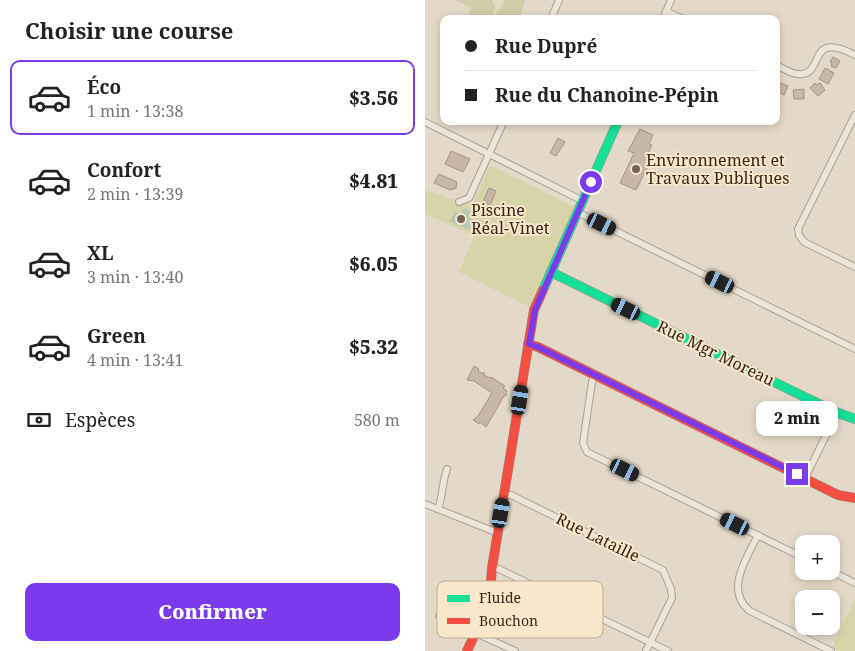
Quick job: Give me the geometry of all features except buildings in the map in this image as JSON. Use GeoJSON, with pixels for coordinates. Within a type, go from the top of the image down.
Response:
{"type":"FeatureCollection","features":[{"type":"Feature","properties":{"kind":"street"},"geometry":{"type":"LineString","coordinates":[[553,15],[559,0]]}},
{"type":"Feature","properties":{"kind":"street"},"geometry":{"type":"LineString","coordinates":[[664,15],[671,0]]}},
{"type":"Feature","properties":{"kind":"street"},"geometry":{"type":"LineString","coordinates":[[666,11],[674,15]]}},
{"type":"Feature","properties":{"kind":"street"},"geometry":{"type":"LineString","coordinates":[[780,67],[795,74],[801,74],[810,70],[820,53],[829,47],[840,48],[855,56]]}},
{"type":"Feature","properties":{"kind":"street"},"geometry":{"type":"LineString","coordinates":[[855,115],[798,229],[799,235],[804,242],[855,267]]}},
{"type":"Feature","properties":{"kind":"street"},"geometry":{"type":"LineString","coordinates":[[425,122],[583,200]]}},
{"type":"Feature","properties":{"kind":"street"},"geometry":{"type":"LineString","coordinates":[[459,202],[469,198],[502,125]]}},
{"type":"Feature","properties":{"kind":"street"},"geometry":{"type":"LineString","coordinates":[[491,581],[535,310],[616,125]]}},
{"type":"Feature","properties":{"kind":"street"},"geometry":{"type":"LineString","coordinates":[[577,212],[855,349]]}},
{"type":"Feature","properties":{"kind":"street","name":"Rue Mgr Moreau"},"geometry":{"type":"LineString","coordinates":[[551,272],[837,413],[855,419]]}},
{"type":"Feature","properties":{"kind":"street"},"geometry":{"type":"LineString","coordinates":[[529,344],[840,496],[855,498]]}},
{"type":"Feature","properties":{"kind":"street"},"geometry":{"type":"LineString","coordinates":[[595,375],[592,382],[583,443],[587,452],[795,554]]}},
{"type":"Feature","properties":{"kind":"street"},"geometry":{"type":"LineString","coordinates":[[805,478],[837,413]]}},
{"type":"Feature","properties":{"kind":"street"},"geometry":{"type":"LineString","coordinates":[[438,509],[442,481],[447,469]]}},
{"type":"Feature","properties":{"kind":"street","name":"Rue Lataille"},"geometry":{"type":"LineString","coordinates":[[505,494],[511,495],[660,568],[666,575],[672,598],[650,642]]}},
{"type":"Feature","properties":{"kind":"street"},"geometry":{"type":"LineString","coordinates":[[425,504],[498,533]]}},
{"type":"Feature","properties":{"kind":"street"},"geometry":{"type":"LineString","coordinates":[[758,535],[738,578],[743,604],[750,612],[831,651]]}},
{"type":"Feature","properties":{"kind":"street"},"geometry":{"type":"LineString","coordinates":[[492,568],[499,569],[524,581]]}},
{"type":"Feature","properties":{"kind":"street"},"geometry":{"type":"LineString","coordinates":[[840,576],[855,583]]}},
{"type":"Feature","properties":{"kind":"street"},"geometry":{"type":"LineString","coordinates":[[603,619],[667,651]]}},
{"type":"Feature","properties":{"kind":"street"},"geometry":{"type":"LineString","coordinates":[[467,651],[473,638]]}},
{"type":"Feature","properties":{"kind":"street"},"geometry":{"type":"LineString","coordinates":[[486,638],[515,651]]}},
{"type":"Feature","properties":{"kind":"street"},"geometry":{"type":"LineString","coordinates":[[646,651],[650,642]]}},
{"type":"Feature","properties":{"kind":"shaded area"},"geometry":{"type":"Polygon","coordinates":[[[456,0],[492,0],[495,8],[492,15],[468,15],[471,8],[456,0]]]}},
{"type":"Feature","properties":{"kind":"shaded area"},"geometry":{"type":"Polygon","coordinates":[[[505,0],[525,0],[521,15],[496,15],[505,0]]]}},
{"type":"Feature","properties":{"kind":"shaded area"},"geometry":{"type":"Polygon","coordinates":[[[492,166],[574,207],[530,307],[459,272],[474,236],[425,214],[425,190],[457,201],[456,204],[466,203],[471,206],[489,167],[492,166]]]}},
{"type":"Feature","properties":{"kind":"shaded area","name":"Piscine Réal-Vinet"},"geometry":{"type":"Polygon","coordinates":[[[464,208],[471,211],[468,217],[473,220],[469,230],[450,221],[455,212],[461,214],[464,208]]]}},
{"type":"Feature","properties":{"kind":"shaded area"},"geometry":{"type":"Polygon","coordinates":[[[855,599],[855,651],[839,651],[832,648],[838,635],[840,635],[840,631],[855,599]]]}},
{"type":"Feature","properties":{"kind":"traffic: fast"},"geometry":{"type":"LineString","coordinates":[[543,290],[616,125]]}},
{"type":"Feature","properties":{"kind":"traffic: fast"},"geometry":{"type":"LineString","coordinates":[[551,272],[833,411],[855,419]]}},
{"type":"Feature","properties":{"kind":"traffic: jam"},"geometry":{"type":"LineString","coordinates":[[491,581],[534,310],[543,290]]}},
{"type":"Feature","properties":{"kind":"traffic: jam"},"geometry":{"type":"LineString","coordinates":[[528,344],[538,347],[838,495],[855,498]]}},
{"type":"Feature","properties":{"kind":"traffic: jam"},"geometry":{"type":"LineString","coordinates":[[467,651],[473,638]]}},
{"type":"Feature","properties":{"kind":"place","name":"Environnement et Travaux Publiques"},"geometry":{"type":"Point","coordinates":[636,169]}},
{"type":"Feature","properties":{"kind":"place","name":"Piscine Réal-Vinet"},"geometry":{"type":"Point","coordinates":[461,219]}},
{"type":"Feature","properties":{"kind":"route"},"geometry":{"type":"LineString","coordinates":[[591,182],[541,293],[535,310],[529,344],[797,474]]}}]}
